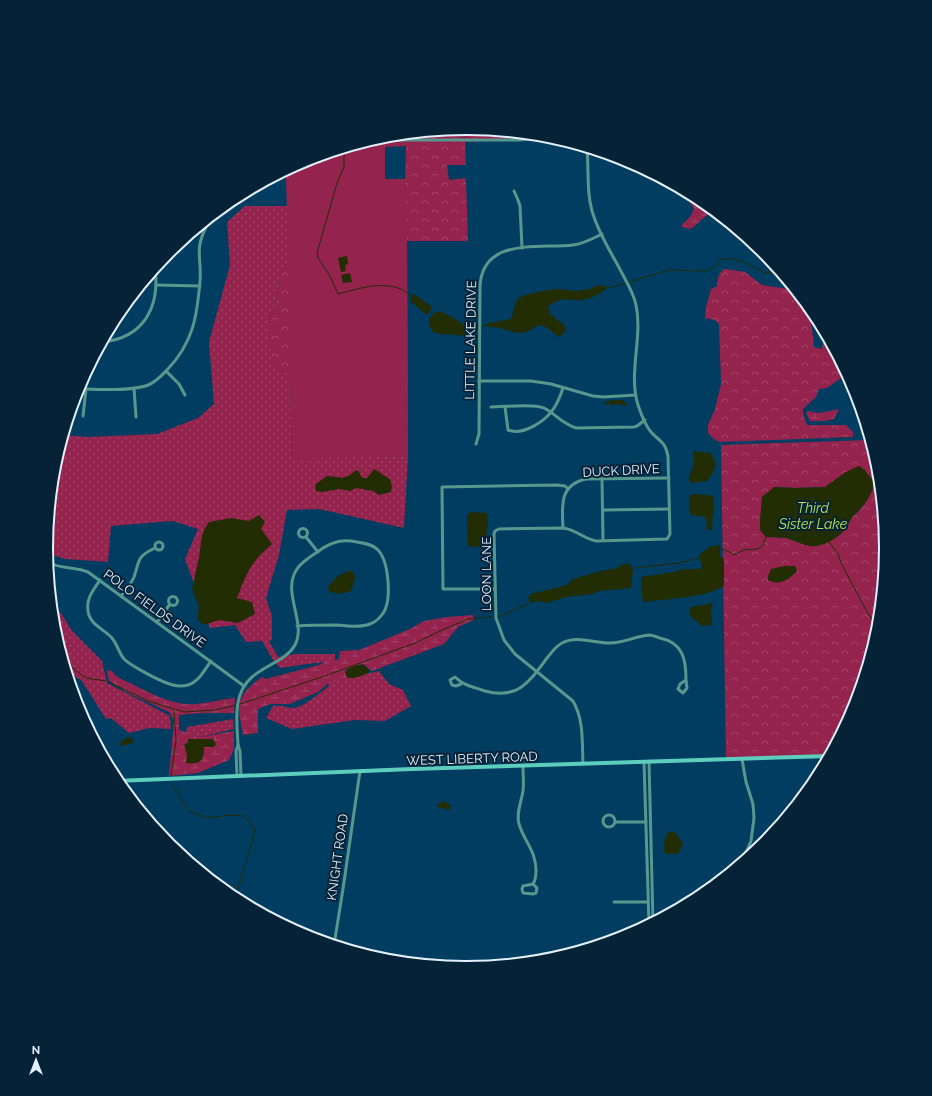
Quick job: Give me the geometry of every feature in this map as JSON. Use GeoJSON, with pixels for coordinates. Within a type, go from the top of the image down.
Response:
{"type":"FeatureCollection","features":[{"type":"Feature","properties":{"kind":"main road","name":"WEST LIBERTY ROAD"},"geometry":{"type":"LineString","coordinates":[[125,781],[360,771],[823,756]]}},
{"type":"Feature","properties":{"kind":"street"},"geometry":{"type":"LineString","coordinates":[[405,140],[523,140]]}},
{"type":"Feature","properties":{"kind":"street"},"geometry":{"type":"LineString","coordinates":[[587,153],[590,202],[593,217],[635,299],[638,314],[636,395],[647,426],[652,434],[660,439],[667,447],[669,478],[669,508],[603,510]]}},
{"type":"Feature","properties":{"kind":"street"},"geometry":{"type":"LineString","coordinates":[[514,191],[520,206],[522,248]]}},
{"type":"Feature","properties":{"kind":"street"},"geometry":{"type":"LineString","coordinates":[[83,416],[86,389],[134,388],[146,386],[154,381],[175,362],[189,340],[196,316],[200,286],[198,251],[206,227]]}},
{"type":"Feature","properties":{"kind":"street","name":"LITTLE LAKE DRIVE"},"geometry":{"type":"LineString","coordinates":[[476,444],[479,434],[479,323],[482,271],[497,254],[522,248],[574,245],[586,242],[602,234]]}},
{"type":"Feature","properties":{"kind":"street"},"geometry":{"type":"LineString","coordinates":[[108,340],[122,337],[141,325],[154,303],[157,285],[156,275]]}},
{"type":"Feature","properties":{"kind":"street"},"geometry":{"type":"LineString","coordinates":[[157,285],[200,286]]}},
{"type":"Feature","properties":{"kind":"street"},"geometry":{"type":"LineString","coordinates":[[166,371],[178,384],[185,395]]}},
{"type":"Feature","properties":{"kind":"street"},"geometry":{"type":"LineString","coordinates":[[479,381],[531,381],[541,382],[598,396],[636,395]]}},
{"type":"Feature","properties":{"kind":"street"},"geometry":{"type":"LineString","coordinates":[[505,407],[508,430],[513,431],[530,428],[538,424],[555,407],[562,387]]}},
{"type":"Feature","properties":{"kind":"street"},"geometry":{"type":"LineString","coordinates":[[134,388],[136,417]]}},
{"type":"Feature","properties":{"kind":"street"},"geometry":{"type":"LineString","coordinates":[[491,407],[537,406],[544,408],[567,425],[576,428],[634,427],[645,420]]}},
{"type":"Feature","properties":{"kind":"street","name":"DUCK DRIVE"},"geometry":{"type":"LineString","coordinates":[[563,528],[562,502],[568,488],[577,482],[582,480],[602,479],[669,478]]}},
{"type":"Feature","properties":{"kind":"street"},"geometry":{"type":"LineString","coordinates":[[602,479],[603,540]]}},
{"type":"Feature","properties":{"kind":"street"},"geometry":{"type":"LineString","coordinates":[[495,589],[443,589],[442,487],[557,485],[568,488]]}},
{"type":"Feature","properties":{"kind":"street","name":"LOON LANE"},"geometry":{"type":"LineString","coordinates":[[583,764],[582,724],[579,711],[573,701],[515,654],[500,633],[496,618],[495,531],[499,529],[568,528],[589,540],[667,539],[670,534],[669,508]]}},
{"type":"Feature","properties":{"kind":"street"},"geometry":{"type":"LineString","coordinates":[[306,537],[318,552]]}},
{"type":"Feature","properties":{"kind":"street"},"geometry":{"type":"LineString","coordinates":[[239,776],[240,751],[238,745],[238,699],[244,686],[251,678],[289,654],[296,642],[298,631],[297,626],[292,592],[293,577],[299,566],[331,543],[337,541],[344,540],[367,544],[376,549],[385,560],[387,599],[385,610],[376,621],[364,626],[297,626]]}},
{"type":"Feature","properties":{"kind":"street"},"geometry":{"type":"LineString","coordinates":[[121,596],[134,578],[137,563],[141,557],[155,548]]}},
{"type":"Feature","properties":{"kind":"street","name":"POLO FIELDS DRIVE"},"geometry":{"type":"LineString","coordinates":[[54,564],[62,567],[81,569],[88,572],[244,686]]}},
{"type":"Feature","properties":{"kind":"street"},"geometry":{"type":"LineString","coordinates":[[100,580],[89,599],[88,612],[98,628],[112,638],[123,658],[131,665],[172,685],[180,686],[188,685],[194,682],[200,677],[211,661]]}},
{"type":"Feature","properties":{"kind":"street"},"geometry":{"type":"LineString","coordinates":[[157,622],[170,604]]}},
{"type":"Feature","properties":{"kind":"street"},"geometry":{"type":"LineString","coordinates":[[461,684],[455,677],[450,680],[452,685],[456,686],[461,684],[498,694],[512,692],[525,685],[561,644],[577,639],[610,643],[620,642],[649,635],[668,640],[680,649],[686,663],[686,680]]}},
{"type":"Feature","properties":{"kind":"street"},"geometry":{"type":"LineString","coordinates":[[742,759],[746,782],[754,811],[754,827],[748,850]]}},
{"type":"Feature","properties":{"kind":"street"},"geometry":{"type":"LineString","coordinates":[[647,762],[649,918]]}},
{"type":"Feature","properties":{"kind":"street"},"geometry":{"type":"LineString","coordinates":[[522,766],[523,790],[518,810],[518,818],[520,826],[536,858],[536,877],[533,884]]}},
{"type":"Feature","properties":{"kind":"street","name":"KNIGHT ROAD"},"geometry":{"type":"LineString","coordinates":[[335,940],[360,771]]}},
{"type":"Feature","properties":{"kind":"street"},"geometry":{"type":"LineString","coordinates":[[609,814],[616,822],[612,827],[607,827],[604,825],[603,818],[609,814]]}},
{"type":"Feature","properties":{"kind":"street"},"geometry":{"type":"LineString","coordinates":[[616,822],[648,822]]}},
{"type":"Feature","properties":{"kind":"street"},"geometry":{"type":"LineString","coordinates":[[533,884],[537,888],[536,893],[523,893],[523,886],[533,884]]}},
{"type":"Feature","properties":{"kind":"street"},"geometry":{"type":"LineString","coordinates":[[614,902],[650,902]]}},
{"type":"Feature","properties":{"kind":"street"},"geometry":{"type":"LineString","coordinates":[[650,902],[652,916]]}},
{"type":"Feature","properties":{"kind":"green space"},"geometry":{"type":"Polygon","coordinates":[[[466,135],[508,138],[508,139],[465,142],[466,165],[447,165],[449,180],[466,178],[468,241],[407,241],[408,456],[292,459],[290,373],[271,369],[268,321],[276,303],[280,275],[289,259],[286,176],[308,166],[333,157],[385,143],[439,136],[466,135]],[[406,146],[385,147],[385,179],[405,179],[406,146]]]}},
{"type":"Feature","properties":{"kind":"green space"},"geometry":{"type":"Polygon","coordinates":[[[385,147],[385,179],[405,179],[407,241],[408,456],[292,459],[286,176],[308,166],[363,148],[385,147]]]}},
{"type":"Feature","properties":{"kind":"green space"},"geometry":{"type":"Polygon","coordinates":[[[690,202],[709,214],[691,229],[682,227],[682,224],[690,217],[694,208],[690,202]]]}},
{"type":"Feature","properties":{"kind":"green space"},"geometry":{"type":"Polygon","coordinates":[[[245,206],[287,206],[289,259],[280,275],[276,303],[268,321],[290,373],[292,458],[408,456],[404,528],[319,509],[287,510],[279,555],[266,598],[272,616],[272,640],[269,641],[278,657],[296,654],[335,654],[335,681],[379,671],[389,684],[403,690],[411,706],[385,721],[355,720],[292,729],[266,718],[273,706],[298,707],[308,702],[329,686],[322,662],[280,668],[273,660],[262,641],[246,642],[235,625],[210,628],[185,559],[198,529],[173,521],[111,526],[108,562],[65,559],[53,555],[54,521],[57,494],[61,467],[69,435],[88,437],[157,434],[198,418],[214,404],[209,342],[230,265],[227,222],[245,206]]]}},
{"type":"Feature","properties":{"kind":"green space"},"geometry":{"type":"Polygon","coordinates":[[[723,270],[745,272],[762,285],[787,289],[794,297],[811,323],[814,347],[822,349],[824,341],[842,378],[827,388],[819,389],[816,397],[803,409],[803,414],[807,425],[846,425],[853,432],[853,437],[719,442],[708,433],[708,425],[715,409],[721,384],[719,324],[715,320],[705,318],[706,307],[711,289],[717,286],[718,278],[723,270]]]}},
{"type":"Feature","properties":{"kind":"green space"},"geometry":{"type":"Polygon","coordinates":[[[839,409],[834,419],[825,421],[810,421],[806,413],[808,411],[820,413],[839,409]]]}},
{"type":"Feature","properties":{"kind":"green space"},"geometry":{"type":"Polygon","coordinates":[[[865,440],[871,467],[878,521],[878,575],[871,629],[865,655],[848,706],[824,755],[726,758],[721,445],[865,440]],[[846,472],[825,487],[774,487],[760,520],[760,530],[766,537],[786,538],[806,545],[849,523],[853,516],[863,506],[873,488],[846,472]]]}},
{"type":"Feature","properties":{"kind":"green space"},"geometry":{"type":"Polygon","coordinates":[[[58,611],[72,631],[102,661],[107,683],[170,716],[171,729],[149,728],[129,733],[111,718],[106,719],[82,681],[73,675],[67,655],[58,611]]]}},
{"type":"Feature","properties":{"kind":"green space"},"geometry":{"type":"Polygon","coordinates":[[[473,615],[474,620],[458,627],[444,644],[372,671],[363,664],[345,670],[348,680],[330,682],[318,692],[290,704],[270,704],[258,709],[258,733],[243,735],[239,712],[241,699],[246,690],[262,677],[266,679],[339,659],[340,651],[359,650],[410,629],[424,621],[473,615]]]}},
{"type":"Feature","properties":{"kind":"green space"},"geometry":{"type":"Polygon","coordinates":[[[107,670],[112,671],[121,679],[155,695],[179,703],[196,704],[235,698],[234,713],[179,715],[179,730],[200,737],[234,731],[234,749],[229,760],[198,773],[169,776],[174,721],[169,712],[128,693],[109,681],[107,670]]]}},
{"type":"Feature","properties":{"kind":"green space"},"geometry":{"type":"Polygon","coordinates":[[[233,719],[234,729],[200,737],[186,733],[187,727],[233,719]]]}},
{"type":"Feature","properties":{"kind":"water"},"geometry":{"type":"Polygon","coordinates":[[[347,256],[348,264],[345,265],[346,271],[341,272],[338,258],[347,256]]]}},
{"type":"Feature","properties":{"kind":"water"},"geometry":{"type":"Polygon","coordinates":[[[350,273],[352,282],[343,283],[341,275],[350,273]]]}},
{"type":"Feature","properties":{"kind":"water"},"geometry":{"type":"Polygon","coordinates":[[[598,285],[609,287],[590,298],[581,300],[563,299],[548,307],[550,314],[564,325],[566,330],[559,337],[546,327],[538,325],[521,333],[484,326],[488,323],[511,319],[516,301],[524,295],[556,289],[577,291],[586,290],[598,285]]]}},
{"type":"Feature","properties":{"kind":"water"},"geometry":{"type":"Polygon","coordinates":[[[414,294],[432,307],[427,315],[410,301],[412,295],[414,294]]]}},
{"type":"Feature","properties":{"kind":"water"},"geometry":{"type":"Polygon","coordinates":[[[438,311],[452,317],[472,332],[471,338],[459,335],[439,334],[432,331],[429,324],[429,318],[438,311]]]}},
{"type":"Feature","properties":{"kind":"water"},"geometry":{"type":"Polygon","coordinates":[[[613,400],[623,400],[627,404],[625,406],[602,403],[613,400]]]}},
{"type":"Feature","properties":{"kind":"water"},"geometry":{"type":"Polygon","coordinates":[[[693,450],[706,453],[709,452],[712,455],[716,464],[713,473],[707,481],[692,483],[689,481],[694,462],[693,450]]]}},
{"type":"Feature","properties":{"kind":"water","name":"Third Sister Lake"},"geometry":{"type":"Polygon","coordinates":[[[859,466],[865,470],[873,481],[874,484],[872,492],[867,500],[852,517],[844,531],[834,539],[825,544],[810,546],[787,538],[766,537],[760,530],[762,497],[774,487],[825,487],[846,472],[859,466]]]}},
{"type":"Feature","properties":{"kind":"water"},"geometry":{"type":"Polygon","coordinates":[[[374,469],[390,479],[392,486],[391,492],[379,495],[373,491],[356,488],[350,491],[340,489],[322,492],[316,491],[316,484],[327,476],[344,477],[358,470],[362,478],[367,478],[374,469]]]}},
{"type":"Feature","properties":{"kind":"water"},"geometry":{"type":"Polygon","coordinates":[[[691,494],[709,495],[714,497],[712,530],[706,529],[707,522],[705,517],[691,515],[689,498],[691,494]]]}},
{"type":"Feature","properties":{"kind":"water"},"geometry":{"type":"Polygon","coordinates":[[[471,512],[487,513],[488,521],[485,546],[470,547],[468,545],[467,515],[471,512]]]}},
{"type":"Feature","properties":{"kind":"water"},"geometry":{"type":"Polygon","coordinates":[[[259,515],[265,522],[261,529],[272,544],[259,556],[250,568],[237,598],[252,602],[255,614],[238,623],[219,620],[204,625],[197,619],[199,607],[192,589],[202,536],[205,528],[209,522],[231,518],[249,521],[259,515]]]}},
{"type":"Feature","properties":{"kind":"water"},"geometry":{"type":"Polygon","coordinates":[[[720,545],[720,556],[724,559],[724,586],[695,596],[644,602],[642,597],[641,577],[674,572],[683,569],[700,569],[702,567],[699,555],[711,546],[720,545]]]}},
{"type":"Feature","properties":{"kind":"water"},"geometry":{"type":"Polygon","coordinates":[[[622,564],[630,564],[633,570],[631,588],[599,591],[592,594],[566,597],[547,603],[539,601],[531,603],[528,597],[531,594],[567,585],[573,579],[617,568],[622,564]]]}},
{"type":"Feature","properties":{"kind":"water"},"geometry":{"type":"Polygon","coordinates":[[[785,566],[795,566],[797,571],[784,581],[772,582],[768,580],[771,569],[785,566]]]}},
{"type":"Feature","properties":{"kind":"water"},"geometry":{"type":"Polygon","coordinates":[[[351,571],[354,573],[355,579],[351,591],[340,594],[330,592],[328,589],[329,586],[334,580],[344,573],[351,571]]]}},
{"type":"Feature","properties":{"kind":"water"},"geometry":{"type":"Polygon","coordinates":[[[713,603],[711,609],[712,625],[702,626],[689,615],[691,607],[713,603]]]}},
{"type":"Feature","properties":{"kind":"water"},"geometry":{"type":"Polygon","coordinates":[[[364,665],[370,671],[360,676],[348,678],[345,673],[349,668],[364,665]]]}},
{"type":"Feature","properties":{"kind":"water"},"geometry":{"type":"Polygon","coordinates":[[[129,737],[132,738],[133,743],[120,745],[121,741],[129,737]]]}},
{"type":"Feature","properties":{"kind":"water"},"geometry":{"type":"Polygon","coordinates":[[[188,739],[213,739],[216,744],[214,747],[204,747],[203,756],[200,761],[195,763],[186,763],[187,755],[184,744],[188,743],[188,739]]]}},
{"type":"Feature","properties":{"kind":"water"},"geometry":{"type":"Polygon","coordinates":[[[444,801],[451,805],[449,810],[438,807],[438,804],[444,801]]]}},
{"type":"Feature","properties":{"kind":"water"},"geometry":{"type":"Polygon","coordinates":[[[670,831],[676,833],[683,844],[678,854],[667,854],[664,851],[665,837],[670,831]]]}},
{"type":"Feature","properties":{"kind":"waterway"},"geometry":{"type":"LineString","coordinates":[[344,154],[344,167],[337,183],[317,253],[318,258],[330,276],[338,294],[370,286],[387,286],[403,290],[413,298]]}},
{"type":"Feature","properties":{"kind":"waterway"},"geometry":{"type":"LineString","coordinates":[[609,287],[669,270],[707,271],[716,266],[720,259],[733,259],[744,262],[763,272],[774,273]]}},
{"type":"Feature","properties":{"kind":"waterway"},"geometry":{"type":"LineString","coordinates":[[429,311],[435,315]]}},
{"type":"Feature","properties":{"kind":"waterway"},"geometry":{"type":"LineString","coordinates":[[466,327],[484,326]]}},
{"type":"Feature","properties":{"kind":"waterway"},"geometry":{"type":"LineString","coordinates":[[719,548],[730,552],[733,555],[744,550],[758,549],[763,545],[766,537]]}},
{"type":"Feature","properties":{"kind":"waterway"},"geometry":{"type":"LineString","coordinates":[[829,542],[838,554],[842,565],[872,620]]}},
{"type":"Feature","properties":{"kind":"waterway"},"geometry":{"type":"LineString","coordinates":[[635,568],[679,563],[699,558]]}},
{"type":"Feature","properties":{"kind":"waterway"},"geometry":{"type":"LineString","coordinates":[[498,617],[530,603]]}},
{"type":"Feature","properties":{"kind":"waterway"},"geometry":{"type":"LineString","coordinates":[[330,674],[415,643],[468,619],[492,617]]}},
{"type":"Feature","properties":{"kind":"waterway"},"geometry":{"type":"LineString","coordinates":[[70,666],[86,678],[106,681]]}},
{"type":"Feature","properties":{"kind":"waterway"},"geometry":{"type":"LineString","coordinates":[[109,682],[148,701],[184,712],[215,710],[237,705],[328,675]]}},
{"type":"Feature","properties":{"kind":"waterway"},"geometry":{"type":"LineString","coordinates":[[171,776],[176,741],[174,711]]}},
{"type":"Feature","properties":{"kind":"waterway"},"geometry":{"type":"LineString","coordinates":[[171,783],[189,811],[207,818],[230,815],[244,816],[255,829],[237,891]]}}]}
